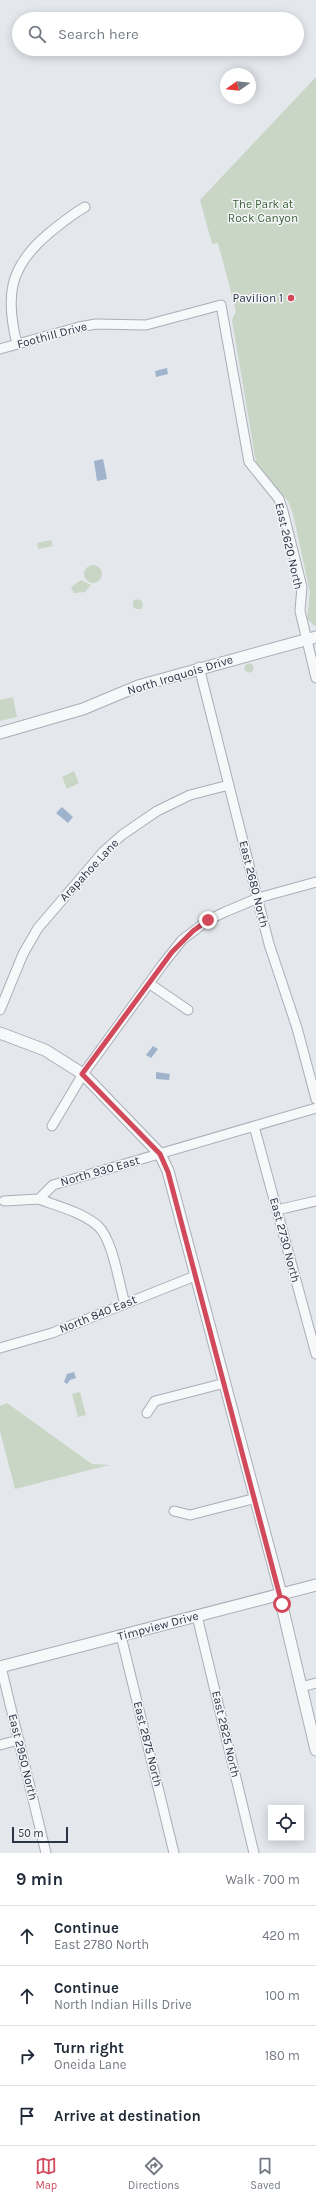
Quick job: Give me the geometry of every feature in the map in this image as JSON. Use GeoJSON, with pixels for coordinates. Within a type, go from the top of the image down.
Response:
{"type":"FeatureCollection","features":[{"type":"Feature","properties":{"kind":"street"},"geometry":{"type":"LineString","coordinates":[[18,344],[10,308],[12,288],[21,264],[32,248],[69,216],[85,208]]}},
{"type":"Feature","properties":{"kind":"street","name":"Foothill Drive"},"geometry":{"type":"LineString","coordinates":[[0,349],[79,327],[96,324],[146,325],[221,305]]}},
{"type":"Feature","properties":{"kind":"street","name":"East 2620 North"},"geometry":{"type":"LineString","coordinates":[[221,305],[244,422],[246,448],[249,462],[279,499],[283,511],[302,587],[300,611],[311,638],[316,678]]}},
{"type":"Feature","properties":{"kind":"street","name":"North Iroquois Drive"},"geometry":{"type":"LineString","coordinates":[[0,733],[77,711],[138,686],[200,667],[311,638]]}},
{"type":"Feature","properties":{"kind":"street","name":"East 2680 North"},"geometry":{"type":"LineString","coordinates":[[200,667],[270,944],[297,1028],[316,1099]]}},
{"type":"Feature","properties":{"kind":"street","name":"Arapahoe Lane"},"geometry":{"type":"LineString","coordinates":[[0,1010],[23,954],[38,928],[104,851],[140,822],[167,806],[190,795],[229,785]]}},
{"type":"Feature","properties":{"kind":"street"},"geometry":{"type":"LineString","coordinates":[[52,1126],[82,1074],[137,998],[150,984],[172,952],[193,931],[225,912],[258,898],[316,882]]}},
{"type":"Feature","properties":{"kind":"street"},"geometry":{"type":"LineString","coordinates":[[150,984],[188,1010]]}},
{"type":"Feature","properties":{"kind":"street"},"geometry":{"type":"LineString","coordinates":[[0,1033],[45,1050],[82,1074],[160,1154],[168,1172],[281,1594],[283,1610],[316,1750]]}},
{"type":"Feature","properties":{"kind":"street","name":"North 930 East"},"geometry":{"type":"LineString","coordinates":[[39,1199],[53,1185],[316,1108]]}},
{"type":"Feature","properties":{"kind":"street","name":"East 2730 North"},"geometry":{"type":"LineString","coordinates":[[254,1126],[316,1354]]}},
{"type":"Feature","properties":{"kind":"street"},"geometry":{"type":"LineString","coordinates":[[4,1201],[39,1199],[74,1212],[99,1227],[108,1242],[125,1304]]}},
{"type":"Feature","properties":{"kind":"street"},"geometry":{"type":"LineString","coordinates":[[277,1210],[316,1201]]}},
{"type":"Feature","properties":{"kind":"street","name":"North 840 East"},"geometry":{"type":"LineString","coordinates":[[0,1348],[52,1333],[176,1282],[195,1276]]}},
{"type":"Feature","properties":{"kind":"street"},"geometry":{"type":"LineString","coordinates":[[147,1413],[155,1401],[225,1383]]}},
{"type":"Feature","properties":{"kind":"street"},"geometry":{"type":"LineString","coordinates":[[174,1511],[190,1515],[256,1498]]}},
{"type":"Feature","properties":{"kind":"street","name":"Timpview Drive"},"geometry":{"type":"LineString","coordinates":[[0,1666],[316,1585]]}},
{"type":"Feature","properties":{"kind":"street","name":"East 2825 North"},"geometry":{"type":"LineString","coordinates":[[197,1616],[254,1853]]}},
{"type":"Feature","properties":{"kind":"street","name":"East 2875 North"},"geometry":{"type":"LineString","coordinates":[[121,1636],[174,1853]]}},
{"type":"Feature","properties":{"kind":"street","name":"East 2950 North"},"geometry":{"type":"LineString","coordinates":[[0,1666],[46,1853]]}},
{"type":"Feature","properties":{"kind":"street"},"geometry":{"type":"LineString","coordinates":[[301,1687],[316,1683]]}},
{"type":"Feature","properties":{"kind":"street"},"geometry":{"type":"LineString","coordinates":[[0,1745],[19,1740]]}},
{"type":"Feature","properties":{"kind":"green space","name":"The Park at Rock Canyon"},"geometry":{"type":"Polygon","coordinates":[[[316,77],[315,626],[307,619],[310,592],[293,514],[288,501],[260,470],[256,463],[232,320],[236,311],[218,243],[212,244],[200,200],[316,77]]]}},
{"type":"Feature","properties":{"kind":"green space"},"geometry":{"type":"Polygon","coordinates":[[[51,540],[53,546],[38,549],[37,543],[51,540]]]}},
{"type":"Feature","properties":{"kind":"green space"},"geometry":{"type":"Polygon","coordinates":[[[93,565],[99,568],[102,574],[99,580],[93,583],[87,580],[84,574],[87,568],[93,565]]]}},
{"type":"Feature","properties":{"kind":"green space"},"geometry":{"type":"Polygon","coordinates":[[[81,580],[91,585],[85,592],[74,593],[71,587],[81,580]]]}},
{"type":"Feature","properties":{"kind":"green space"},"geometry":{"type":"Polygon","coordinates":[[[136,599],[142,601],[143,606],[141,609],[136,609],[133,607],[133,601],[136,599]]]}},
{"type":"Feature","properties":{"kind":"green space"},"geometry":{"type":"Polygon","coordinates":[[[247,664],[251,664],[253,668],[251,672],[247,672],[245,670],[245,666],[247,664]]]}},
{"type":"Feature","properties":{"kind":"green space"},"geometry":{"type":"Polygon","coordinates":[[[13,697],[17,717],[0,721],[0,700],[13,697]]]}},
{"type":"Feature","properties":{"kind":"green space"},"geometry":{"type":"Polygon","coordinates":[[[74,771],[79,783],[67,789],[62,777],[74,771]]]}},
{"type":"Feature","properties":{"kind":"green space"},"geometry":{"type":"Polygon","coordinates":[[[80,1392],[86,1415],[78,1417],[72,1394],[80,1392]]]}},
{"type":"Feature","properties":{"kind":"green space"},"geometry":{"type":"Polygon","coordinates":[[[7,1403],[92,1464],[109,1465],[15,1489],[0,1431],[0,1406],[7,1403]]]}},
{"type":"Feature","properties":{"kind":"water"},"geometry":{"type":"Polygon","coordinates":[[[167,368],[168,374],[156,377],[155,371],[167,368]]]}},
{"type":"Feature","properties":{"kind":"water"},"geometry":{"type":"Polygon","coordinates":[[[103,459],[107,479],[97,481],[94,461],[103,459]]]}},
{"type":"Feature","properties":{"kind":"water"},"geometry":{"type":"Polygon","coordinates":[[[62,807],[73,817],[68,823],[56,813],[62,807]]]}},
{"type":"Feature","properties":{"kind":"water"},"geometry":{"type":"Polygon","coordinates":[[[153,1046],[158,1049],[151,1058],[146,1055],[153,1046]]]}},
{"type":"Feature","properties":{"kind":"water"},"geometry":{"type":"Polygon","coordinates":[[[156,1072],[170,1074],[169,1080],[156,1079],[156,1072]]]}},
{"type":"Feature","properties":{"kind":"water"},"geometry":{"type":"Polygon","coordinates":[[[74,1372],[76,1378],[70,1380],[67,1384],[64,1382],[67,1374],[74,1372]]]}},
{"type":"Feature","properties":{"kind":"place","name":"Pavilion 1"},"geometry":{"type":"Point","coordinates":[291,298]}},
{"type":"Feature","properties":{"kind":"route"},"geometry":{"type":"LineString","coordinates":[[208,920],[182,940],[162,964],[150,984],[137,998],[82,1074],[160,1154],[168,1172],[281,1594],[282,1604]]}}]}
